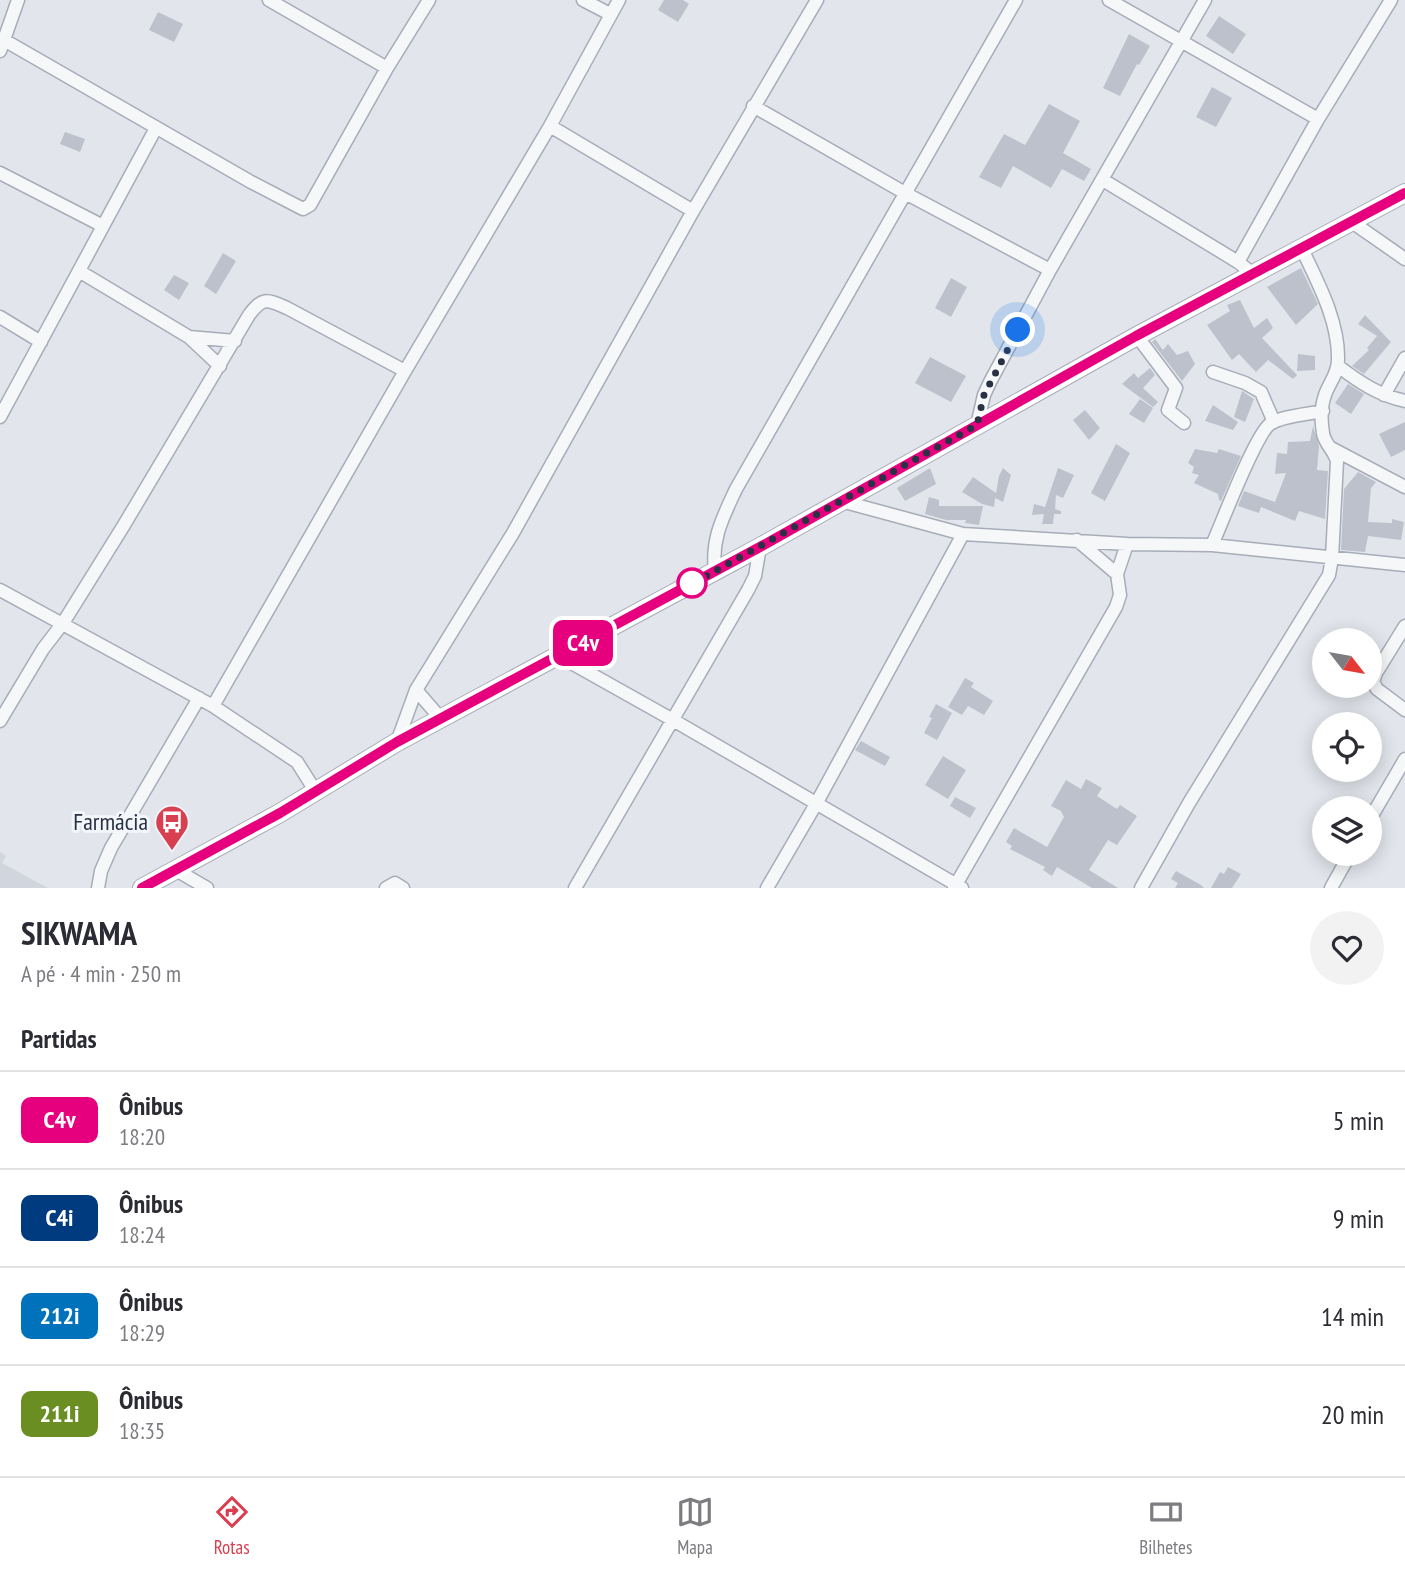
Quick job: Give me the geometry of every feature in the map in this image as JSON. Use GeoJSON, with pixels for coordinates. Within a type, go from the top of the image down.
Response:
{"type":"FeatureCollection","features":[{"type":"Feature","properties":{"kind":"main road"},"geometry":{"type":"LineString","coordinates":[[142,888],[316,792],[397,742],[760,547],[1136,336],[1405,192]]}},
{"type":"Feature","properties":{"kind":"street"},"geometry":{"type":"LineString","coordinates":[[18,0],[2,46],[303,209],[319,190],[387,68],[429,0]]}},
{"type":"Feature","properties":{"kind":"street"},"geometry":{"type":"LineString","coordinates":[[269,0],[387,68]]}},
{"type":"Feature","properties":{"kind":"street"},"geometry":{"type":"LineString","coordinates":[[583,0],[610,14]]}},
{"type":"Feature","properties":{"kind":"street"},"geometry":{"type":"LineString","coordinates":[[213,706],[405,371],[550,126],[619,0]]}},
{"type":"Feature","properties":{"kind":"street"},"geometry":{"type":"LineString","coordinates":[[397,742],[416,690],[513,533],[693,211],[817,0]]}},
{"type":"Feature","properties":{"kind":"street"},"geometry":{"type":"LineString","coordinates":[[711,573],[715,535],[736,489],[1016,0]]}},
{"type":"Feature","properties":{"kind":"street"},"geometry":{"type":"LineString","coordinates":[[1109,0],[1318,119]]}},
{"type":"Feature","properties":{"kind":"street"},"geometry":{"type":"LineString","coordinates":[[977,425],[990,382],[1050,270],[1205,0]]}},
{"type":"Feature","properties":{"kind":"street"},"geometry":{"type":"LineString","coordinates":[[1238,262],[1318,119],[1391,0]]}},
{"type":"Feature","properties":{"kind":"street"},"geometry":{"type":"LineString","coordinates":[[753,106],[905,193],[1050,270]]}},
{"type":"Feature","properties":{"kind":"street"},"geometry":{"type":"LineString","coordinates":[[550,126],[693,211]]}},
{"type":"Feature","properties":{"kind":"street"},"geometry":{"type":"LineString","coordinates":[[0,417],[156,128]]}},
{"type":"Feature","properties":{"kind":"street"},"geometry":{"type":"LineString","coordinates":[[0,173],[103,226]]}},
{"type":"Feature","properties":{"kind":"street"},"geometry":{"type":"LineString","coordinates":[[1103,180],[1238,262],[1253,274]]}},
{"type":"Feature","properties":{"kind":"street"},"geometry":{"type":"LineString","coordinates":[[1352,222],[1405,259]]}},
{"type":"Feature","properties":{"kind":"street"},"geometry":{"type":"LineString","coordinates":[[1141,888],[1329,575],[1336,461],[1323,437],[1323,411],[1325,394],[1338,366],[1329,309],[1301,249]]}},
{"type":"Feature","properties":{"kind":"street"},"geometry":{"type":"LineString","coordinates":[[79,271],[189,337],[220,366]]}},
{"type":"Feature","properties":{"kind":"street"},"geometry":{"type":"LineString","coordinates":[[0,721],[259,302],[269,300],[405,371]]}},
{"type":"Feature","properties":{"kind":"street"},"geometry":{"type":"LineString","coordinates":[[0,317],[41,342]]}},
{"type":"Feature","properties":{"kind":"street"},"geometry":{"type":"LineString","coordinates":[[1136,336],[1176,388],[1168,410],[1184,423]]}},
{"type":"Feature","properties":{"kind":"street"},"geometry":{"type":"LineString","coordinates":[[189,337],[235,341]]}},
{"type":"Feature","properties":{"kind":"street"},"geometry":{"type":"LineString","coordinates":[[1384,395],[1405,358]]}},
{"type":"Feature","properties":{"kind":"street"},"geometry":{"type":"LineString","coordinates":[[1338,366],[1367,388],[1405,401]]}},
{"type":"Feature","properties":{"kind":"street"},"geometry":{"type":"LineString","coordinates":[[1213,372],[1261,392],[1274,422]]}},
{"type":"Feature","properties":{"kind":"street"},"geometry":{"type":"LineString","coordinates":[[1212,545],[1260,437],[1269,425],[1323,411]]}},
{"type":"Feature","properties":{"kind":"street"},"geometry":{"type":"LineString","coordinates":[[1331,448],[1405,487]]}},
{"type":"Feature","properties":{"kind":"street"},"geometry":{"type":"LineString","coordinates":[[841,501],[964,534],[1127,544],[1212,545],[1405,565]]}},
{"type":"Feature","properties":{"kind":"street"},"geometry":{"type":"LineString","coordinates":[[767,888],[964,534]]}},
{"type":"Feature","properties":{"kind":"street"},"geometry":{"type":"LineString","coordinates":[[1077,540],[1117,574]]}},
{"type":"Feature","properties":{"kind":"street"},"geometry":{"type":"LineString","coordinates":[[559,656],[957,887],[1116,607],[1119,595],[1117,574],[1127,544]]}},
{"type":"Feature","properties":{"kind":"street"},"geometry":{"type":"LineString","coordinates":[[575,888],[748,590],[755,576],[760,547]]}},
{"type":"Feature","properties":{"kind":"street"},"geometry":{"type":"LineString","coordinates":[[0,590],[213,706],[297,762],[316,792]]}},
{"type":"Feature","properties":{"kind":"street"},"geometry":{"type":"LineString","coordinates":[[1405,626],[1373,682],[1377,689],[1405,709]]}},
{"type":"Feature","properties":{"kind":"street"},"geometry":{"type":"LineString","coordinates":[[416,690],[442,720]]}},
{"type":"Feature","properties":{"kind":"street"},"geometry":{"type":"LineString","coordinates":[[98,888],[101,871],[111,848],[199,698]]}},
{"type":"Feature","properties":{"kind":"street"},"geometry":{"type":"LineString","coordinates":[[1382,798],[1405,759]]}},
{"type":"Feature","properties":{"kind":"street"},"geometry":{"type":"LineString","coordinates":[[1331,888],[1343,866]]}},
{"type":"Feature","properties":{"kind":"street"},"geometry":{"type":"LineString","coordinates":[[176,870],[199,886]]}},
{"type":"Feature","properties":{"kind":"street"},"geometry":{"type":"LineString","coordinates":[[386,888],[395,883],[403,888]]}},
{"type":"Feature","properties":{"kind":"shaded area"},"geometry":{"type":"Polygon","coordinates":[[[0,852],[6,856],[2,863],[48,888],[0,888],[0,852]]]}},
{"type":"Feature","properties":{"kind":"building"},"geometry":{"type":"Polygon","coordinates":[[[664,0],[683,0],[689,4],[678,22],[658,10],[664,0]]]}},
{"type":"Feature","properties":{"kind":"building"},"geometry":{"type":"Polygon","coordinates":[[[158,12],[183,24],[174,42],[149,30],[158,12]]]}},
{"type":"Feature","properties":{"kind":"building"},"geometry":{"type":"Polygon","coordinates":[[[1219,16],[1246,34],[1233,54],[1206,36],[1219,16]]]}},
{"type":"Feature","properties":{"kind":"building"},"geometry":{"type":"Polygon","coordinates":[[[1129,34],[1150,46],[1120,96],[1103,88],[1129,34]]]}},
{"type":"Feature","properties":{"kind":"building"},"geometry":{"type":"Polygon","coordinates":[[[1212,87],[1232,98],[1216,127],[1196,117],[1212,87]]]}},
{"type":"Feature","properties":{"kind":"building"},"geometry":{"type":"Polygon","coordinates":[[[1049,104],[1080,121],[1063,153],[1091,169],[1084,181],[1062,169],[1051,188],[1013,166],[1001,188],[979,177],[1004,134],[1025,145],[1049,104]]]}},
{"type":"Feature","properties":{"kind":"building"},"geometry":{"type":"Polygon","coordinates":[[[65,132],[85,139],[80,152],[60,144],[65,132]]]}},
{"type":"Feature","properties":{"kind":"building"},"geometry":{"type":"Polygon","coordinates":[[[223,253],[236,261],[216,294],[204,286],[223,253]]]}},
{"type":"Feature","properties":{"kind":"building"},"geometry":{"type":"Polygon","coordinates":[[[1301,268],[1318,304],[1296,325],[1267,287],[1301,268]]]}},
{"type":"Feature","properties":{"kind":"building"},"geometry":{"type":"Polygon","coordinates":[[[174,275],[189,283],[179,300],[164,290],[174,275]]]}},
{"type":"Feature","properties":{"kind":"building"},"geometry":{"type":"Polygon","coordinates":[[[951,278],[967,287],[951,317],[935,308],[951,278]]]}},
{"type":"Feature","properties":{"kind":"building"},"geometry":{"type":"Polygon","coordinates":[[[1240,300],[1254,328],[1267,318],[1273,328],[1262,338],[1297,375],[1293,379],[1268,360],[1256,372],[1239,354],[1232,360],[1207,325],[1230,311],[1227,305],[1240,300]]]}},
{"type":"Feature","properties":{"kind":"building"},"geometry":{"type":"Polygon","coordinates":[[[1365,315],[1391,342],[1364,374],[1352,366],[1369,350],[1367,348],[1377,336],[1358,324],[1365,315]]]}},
{"type":"Feature","properties":{"kind":"building"},"geometry":{"type":"Polygon","coordinates":[[[1155,339],[1163,350],[1168,344],[1177,355],[1188,351],[1195,364],[1182,381],[1152,342],[1155,339]]]}},
{"type":"Feature","properties":{"kind":"building"},"geometry":{"type":"Polygon","coordinates":[[[1298,354],[1315,356],[1315,370],[1297,371],[1298,354]]]}},
{"type":"Feature","properties":{"kind":"building"},"geometry":{"type":"Polygon","coordinates":[[[930,357],[966,376],[951,402],[915,383],[930,357]]]}},
{"type":"Feature","properties":{"kind":"building"},"geometry":{"type":"Polygon","coordinates":[[[1150,368],[1155,375],[1143,388],[1158,402],[1153,407],[1122,384],[1134,373],[1138,378],[1150,368]]]}},
{"type":"Feature","properties":{"kind":"building"},"geometry":{"type":"Polygon","coordinates":[[[1348,384],[1364,394],[1351,414],[1335,403],[1348,384]]]}},
{"type":"Feature","properties":{"kind":"building"},"geometry":{"type":"Polygon","coordinates":[[[1242,391],[1254,399],[1245,422],[1234,417],[1242,391]]]}},
{"type":"Feature","properties":{"kind":"building"},"geometry":{"type":"Polygon","coordinates":[[[1140,399],[1153,408],[1144,423],[1129,414],[1140,399]]]}},
{"type":"Feature","properties":{"kind":"building"},"geometry":{"type":"Polygon","coordinates":[[[1213,405],[1238,422],[1233,430],[1205,421],[1213,405]]]}},
{"type":"Feature","properties":{"kind":"building"},"geometry":{"type":"Polygon","coordinates":[[[1085,410],[1100,428],[1089,440],[1073,420],[1085,410]]]}},
{"type":"Feature","properties":{"kind":"building"},"geometry":{"type":"Polygon","coordinates":[[[1405,422],[1405,450],[1391,457],[1379,434],[1405,422]]]}},
{"type":"Feature","properties":{"kind":"building"},"geometry":{"type":"Polygon","coordinates":[[[1313,426],[1319,446],[1317,470],[1328,471],[1325,519],[1299,511],[1295,521],[1261,507],[1259,513],[1238,506],[1244,491],[1275,502],[1286,473],[1275,474],[1277,453],[1287,454],[1288,442],[1310,441],[1313,426]]]}},
{"type":"Feature","properties":{"kind":"building"},"geometry":{"type":"Polygon","coordinates":[[[1116,444],[1130,453],[1105,501],[1091,493],[1116,444]]]}},
{"type":"Feature","properties":{"kind":"building"},"geometry":{"type":"Polygon","coordinates":[[[1195,449],[1217,453],[1219,449],[1241,456],[1221,501],[1218,494],[1194,483],[1199,475],[1192,473],[1194,467],[1188,463],[1195,449]]]}},
{"type":"Feature","properties":{"kind":"building"},"geometry":{"type":"Polygon","coordinates":[[[930,468],[936,484],[905,501],[897,488],[930,468]]]}},
{"type":"Feature","properties":{"kind":"building"},"geometry":{"type":"Polygon","coordinates":[[[1003,468],[1011,475],[1003,502],[995,498],[994,507],[982,504],[962,492],[973,477],[996,493],[1003,468]]]}},
{"type":"Feature","properties":{"kind":"building"},"geometry":{"type":"Polygon","coordinates":[[[1058,468],[1074,475],[1063,498],[1056,495],[1055,509],[1061,511],[1061,514],[1054,514],[1053,524],[1042,524],[1044,514],[1032,515],[1034,504],[1045,507],[1058,468]]]}},
{"type":"Feature","properties":{"kind":"building"},"geometry":{"type":"Polygon","coordinates":[[[1358,472],[1376,482],[1371,488],[1368,522],[1392,523],[1392,519],[1404,522],[1401,540],[1368,536],[1365,552],[1341,550],[1344,489],[1358,472]]]}},
{"type":"Feature","properties":{"kind":"building"},"geometry":{"type":"Polygon","coordinates":[[[929,497],[939,500],[939,506],[983,506],[979,525],[965,523],[966,520],[946,520],[925,514],[929,497]]]}},
{"type":"Feature","properties":{"kind":"building"},"geometry":{"type":"Polygon","coordinates":[[[965,678],[974,683],[971,687],[993,701],[984,715],[968,706],[962,715],[948,707],[965,678]]]}},
{"type":"Feature","properties":{"kind":"building"},"geometry":{"type":"Polygon","coordinates":[[[936,704],[952,713],[937,740],[924,733],[936,704]]]}},
{"type":"Feature","properties":{"kind":"building"},"geometry":{"type":"Polygon","coordinates":[[[861,741],[890,757],[885,766],[855,750],[861,741]]]}},
{"type":"Feature","properties":{"kind":"building"},"geometry":{"type":"Polygon","coordinates":[[[943,756],[966,770],[948,799],[925,785],[943,756]]]}},
{"type":"Feature","properties":{"kind":"building"},"geometry":{"type":"Polygon","coordinates":[[[1086,779],[1102,788],[1097,796],[1117,809],[1120,805],[1137,816],[1117,845],[1108,840],[1089,870],[1118,888],[1092,888],[1057,867],[1052,876],[1043,870],[1045,867],[1010,849],[1012,846],[1006,842],[1014,828],[1047,847],[1064,817],[1061,811],[1051,806],[1066,780],[1081,789],[1086,779]]]}},
{"type":"Feature","properties":{"kind":"building"},"geometry":{"type":"Polygon","coordinates":[[[955,797],[976,808],[970,818],[950,806],[955,797]]]}},
{"type":"Feature","properties":{"kind":"building"},"geometry":{"type":"Polygon","coordinates":[[[1228,867],[1241,874],[1232,888],[1211,888],[1220,872],[1224,874],[1228,867]]]}},
{"type":"Feature","properties":{"kind":"building"},"geometry":{"type":"Polygon","coordinates":[[[1176,871],[1204,888],[1175,888],[1178,883],[1171,879],[1176,871]]]}},
{"type":"Feature","properties":{"kind":"bus line","name":"C4v"},"geometry":{"type":"LineString","coordinates":[[142,888],[280,813],[397,742],[760,547],[1136,336],[1405,193]]}},
{"type":"Feature","properties":{"kind":"place","name":"Farmácia"},"geometry":{"type":"Point","coordinates":[172,852]}},
{"type":"Feature","properties":{"kind":"route"},"geometry":{"type":"LineString","coordinates":[[692,583],[683,589],[977,425],[984,395],[1018,330]]}}]}
